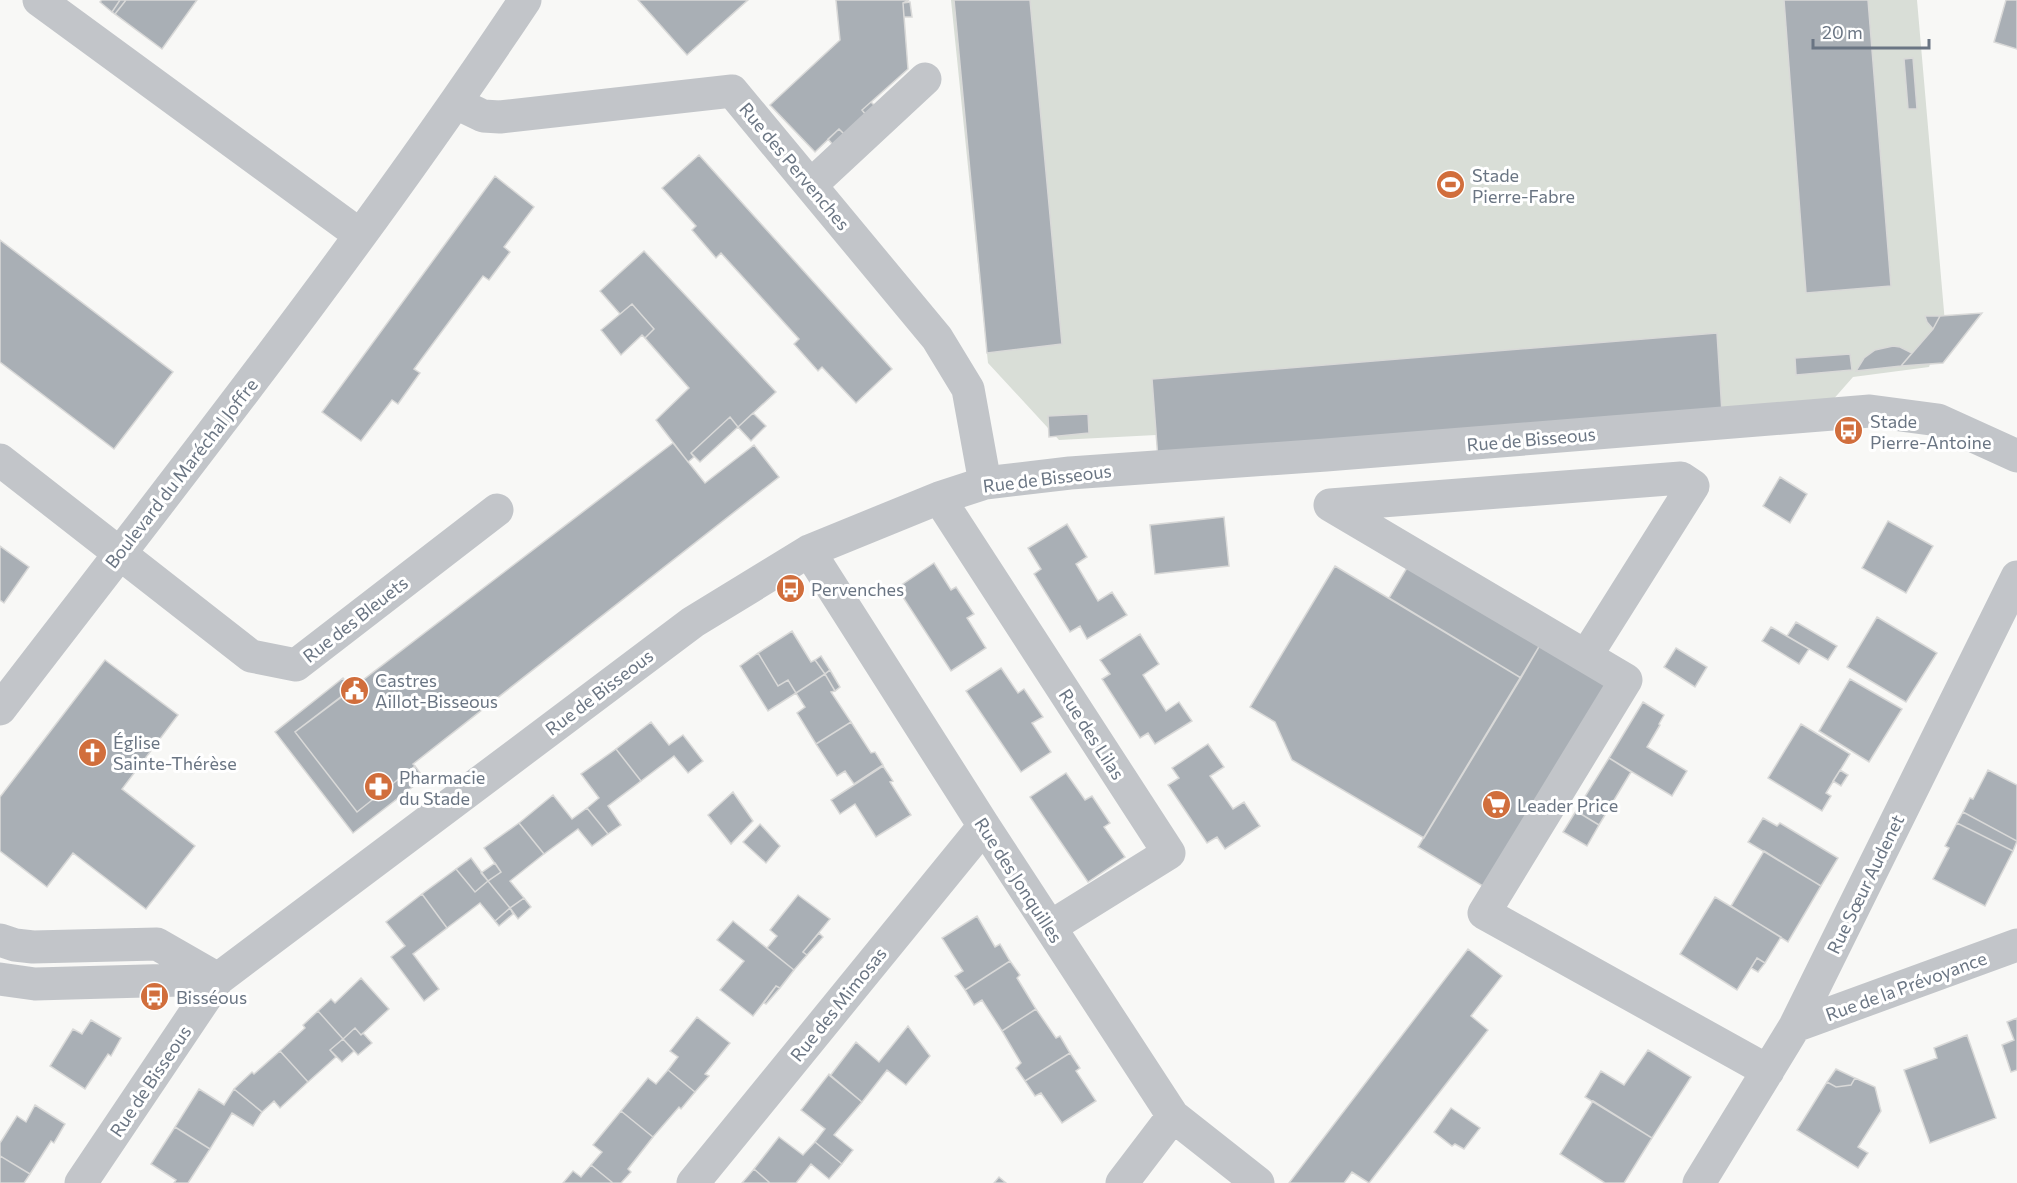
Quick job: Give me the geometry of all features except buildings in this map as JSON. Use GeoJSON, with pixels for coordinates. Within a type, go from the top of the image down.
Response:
{"type":"FeatureCollection","features":[{"type":"Feature","properties":{"kind":"street"},"geometry":{"type":"LineString","coordinates":[[39,0],[360,235]]}},
{"type":"Feature","properties":{"kind":"street","name":"Boulevard du Maréchal Joffre"},"geometry":{"type":"LineString","coordinates":[[0,709],[299,321],[456,103],[525,0]]}},
{"type":"Feature","properties":{"kind":"street"},"geometry":{"type":"LineString","coordinates":[[811,185],[925,80]]}},
{"type":"Feature","properties":{"kind":"street","name":"Rue des Pervenches"},"geometry":{"type":"LineString","coordinates":[[456,103],[483,116],[500,117],[732,91],[937,338],[968,389],[985,483]]}},
{"type":"Feature","properties":{"kind":"street","name":"Rue de Bisseous"},"geometry":{"type":"LineString","coordinates":[[81,1183],[218,979],[693,622],[809,551],[939,498],[985,483],[1070,473],[1326,455],[1870,411],[1938,420],[2017,456]]}},
{"type":"Feature","properties":{"kind":"street"},"geometry":{"type":"LineString","coordinates":[[1326,455],[1330,505]]}},
{"type":"Feature","properties":{"kind":"street","name":"Rue des Bleuets"},"geometry":{"type":"LineString","coordinates":[[0,460],[251,656],[296,665],[497,510]]}},
{"type":"Feature","properties":{"kind":"street"},"geometry":{"type":"LineString","coordinates":[[1330,505],[1680,478],[1693,486],[1586,656]]}},
{"type":"Feature","properties":{"kind":"street","name":"Rue des Lilas"},"geometry":{"type":"LineString","coordinates":[[939,498],[1169,853],[1050,927]]}},
{"type":"Feature","properties":{"kind":"street"},"geometry":{"type":"LineString","coordinates":[[1330,505],[1626,680],[1484,914],[1768,1071]]}},
{"type":"Feature","properties":{"kind":"street","name":"Rue des Jonquilles"},"geometry":{"type":"LineString","coordinates":[[809,551],[984,826],[1173,1116],[1257,1183]]}},
{"type":"Feature","properties":{"kind":"street","name":"Rue Sœur Audenet"},"geometry":{"type":"LineString","coordinates":[[1699,1183],[1795,1026],[2017,577]]}},
{"type":"Feature","properties":{"kind":"street","name":"Rue des Mimosas"},"geometry":{"type":"LineString","coordinates":[[693,1183],[984,826]]}},
{"type":"Feature","properties":{"kind":"street"},"geometry":{"type":"LineString","coordinates":[[0,940],[33,947],[157,944],[218,979]]}},
{"type":"Feature","properties":{"kind":"street","name":"Rue de la Prévoyance"},"geometry":{"type":"LineString","coordinates":[[1795,1026],[2017,945]]}},
{"type":"Feature","properties":{"kind":"street"},"geometry":{"type":"LineString","coordinates":[[0,979],[35,984],[218,979]]}},
{"type":"Feature","properties":{"kind":"street"},"geometry":{"type":"LineString","coordinates":[[1122,1183],[1173,1116]]}},
{"type":"Feature","properties":{"kind":"shaded area","name":"Stade Pierre-Fabre"},"geometry":{"type":"Polygon","coordinates":[[[951,0],[1917,0],[1945,323],[1929,367],[1853,377],[1831,402],[1158,459],[1156,435],[1059,440],[988,363],[951,0]]]}},
{"type":"Feature","properties":{"kind":"place","name":"Stade Pierre-Fabre"},"geometry":{"type":"Point","coordinates":[1451,185]}},
{"type":"Feature","properties":{"kind":"place","name":"Stade Pierre-Antoine"},"geometry":{"type":"Point","coordinates":[1849,431]}},
{"type":"Feature","properties":{"kind":"place","name":"Pervenches"},"geometry":{"type":"Point","coordinates":[790,589]}},
{"type":"Feature","properties":{"kind":"place","name":"Castres Aillot-Bisseous"},"geometry":{"type":"Point","coordinates":[354,690]}},
{"type":"Feature","properties":{"kind":"place","name":"Église Sainte-Thérèse"},"geometry":{"type":"Point","coordinates":[92,752]}},
{"type":"Feature","properties":{"kind":"place","name":"Pharmacie du Stade"},"geometry":{"type":"Point","coordinates":[378,787]}},
{"type":"Feature","properties":{"kind":"place","name":"Leader Price"},"geometry":{"type":"Point","coordinates":[1496,805]}},
{"type":"Feature","properties":{"kind":"place","name":"Bisséous"},"geometry":{"type":"Point","coordinates":[155,997]}}]}
